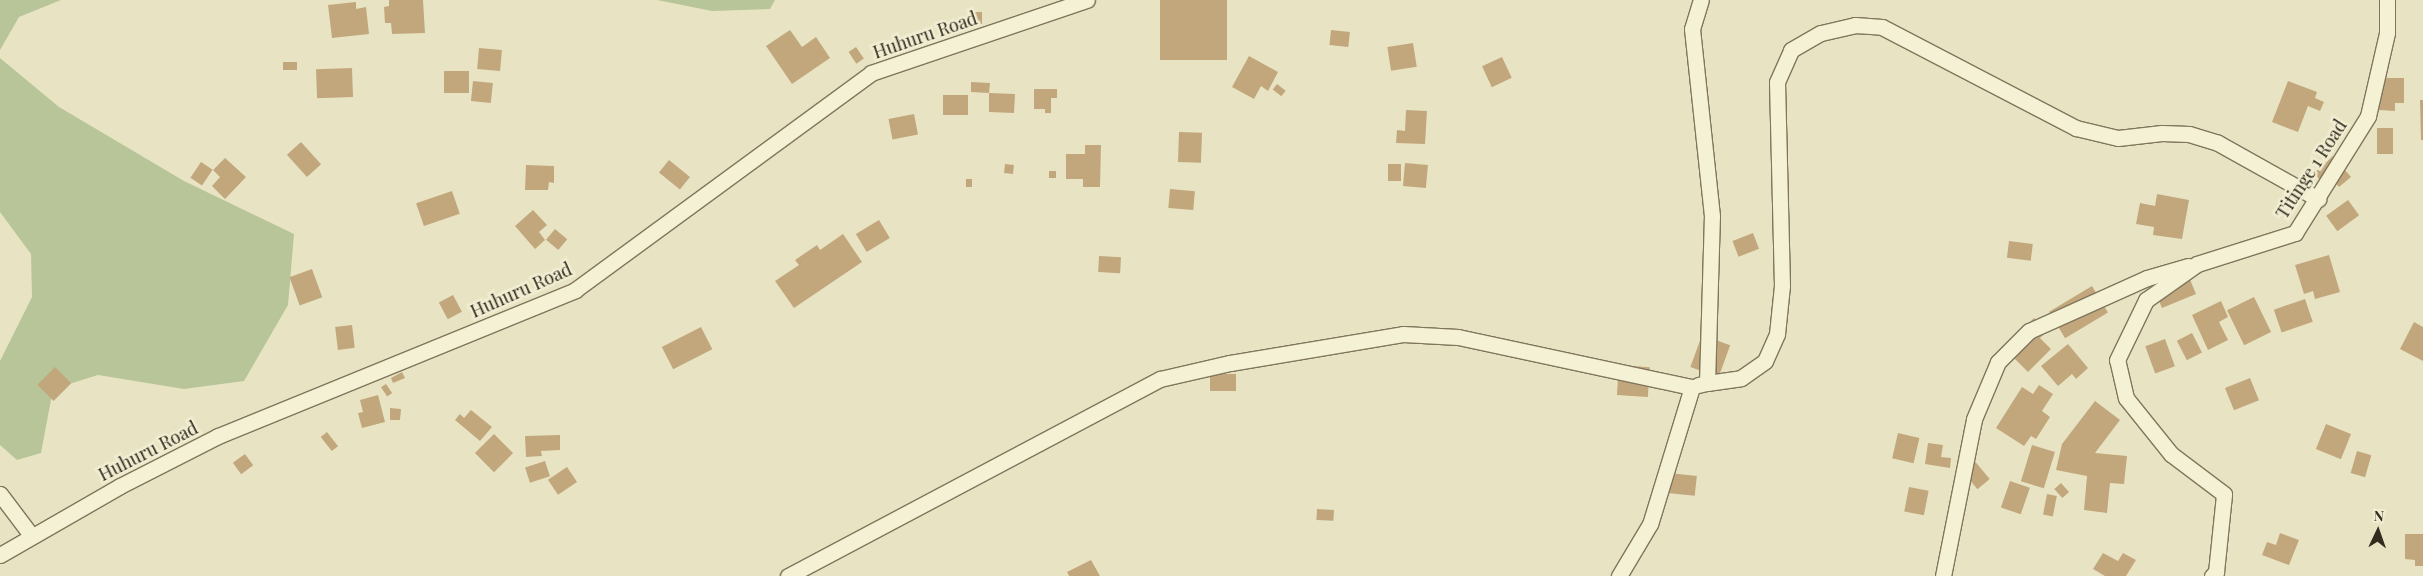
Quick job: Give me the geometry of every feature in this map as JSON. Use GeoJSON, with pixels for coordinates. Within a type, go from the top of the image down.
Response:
{"type":"FeatureCollection","features":[{"type":"Feature","properties":{"kind":"street","name":"Huhuru Road"},"geometry":{"type":"LineString","coordinates":[[0,555],[31,535],[218,436],[575,290],[871,73],[1087,0]]}},
{"type":"Feature","properties":{"kind":"street"},"geometry":{"type":"LineString","coordinates":[[1619,576],[1650,524],[1700,385],[1712,216],[1692,29],[1701,0]]}},
{"type":"Feature","properties":{"kind":"street","name":"Titinge 1 Road"},"geometry":{"type":"LineString","coordinates":[[2212,576],[2216,572],[2224,494],[2172,454],[2126,398],[2117,360],[2146,300],[2197,264],[2295,233],[2318,199],[2368,116],[2387,33],[2387,0]]}},
{"type":"Feature","properties":{"kind":"street"},"geometry":{"type":"LineString","coordinates":[[788,576],[1160,379],[1230,363],[1403,334],[1458,337],[1700,385],[1741,378],[1765,361],[1777,334],[1782,286],[1777,82],[1791,50],[1821,33],[1855,25],[1882,27],[2076,128],[2118,138],[2162,133],[2189,134],[2218,143],[2318,199]]}},
{"type":"Feature","properties":{"kind":"street"},"geometry":{"type":"LineString","coordinates":[[1943,576],[1974,419],[1998,362],[2029,331],[2147,278],[2197,264]]}},
{"type":"Feature","properties":{"kind":"street"},"geometry":{"type":"LineString","coordinates":[[0,494],[31,535]]}},
{"type":"Feature","properties":{"kind":"green space"},"geometry":{"type":"Polygon","coordinates":[[[0,0],[61,0],[19,17],[0,50],[0,0]]]}},
{"type":"Feature","properties":{"kind":"green space"},"geometry":{"type":"Polygon","coordinates":[[[657,0],[775,0],[770,9],[712,11],[657,0]]]}},
{"type":"Feature","properties":{"kind":"green space"},"geometry":{"type":"Polygon","coordinates":[[[0,58],[59,107],[184,181],[294,234],[288,305],[244,381],[184,389],[98,375],[53,389],[41,453],[17,460],[0,445],[0,361],[32,297],[31,254],[0,212],[0,58]]]}},
{"type":"Feature","properties":{"kind":"building"},"geometry":{"type":"Polygon","coordinates":[[[389,0],[423,0],[425,33],[392,34],[391,23],[385,23],[384,7],[389,6],[389,0]]]}},
{"type":"Feature","properties":{"kind":"building"},"geometry":{"type":"Polygon","coordinates":[[[1160,0],[1227,0],[1227,60],[1160,60],[1160,0]]]}},
{"type":"Feature","properties":{"kind":"building"},"geometry":{"type":"Polygon","coordinates":[[[356,2],[356,9],[366,7],[369,34],[332,38],[328,5],[356,2]]]}},
{"type":"Feature","properties":{"kind":"building"},"geometry":{"type":"Polygon","coordinates":[[[973,12],[982,12],[982,24],[973,24],[973,12]]]}},
{"type":"Feature","properties":{"kind":"building"},"geometry":{"type":"Polygon","coordinates":[[[790,30],[802,47],[816,37],[830,58],[792,84],[766,46],[790,30]]]}},
{"type":"Feature","properties":{"kind":"building"},"geometry":{"type":"Polygon","coordinates":[[[1331,30],[1350,32],[1348,47],[1329,45],[1331,30]]]}},
{"type":"Feature","properties":{"kind":"building"},"geometry":{"type":"Polygon","coordinates":[[[1413,43],[1417,67],[1391,71],[1387,47],[1413,43]]]}},
{"type":"Feature","properties":{"kind":"building"},"geometry":{"type":"Polygon","coordinates":[[[856,47],[864,59],[856,64],[849,52],[856,47]]]}},
{"type":"Feature","properties":{"kind":"building"},"geometry":{"type":"Polygon","coordinates":[[[479,48],[502,50],[500,71],[477,69],[479,48]]]}},
{"type":"Feature","properties":{"kind":"building"},"geometry":{"type":"Polygon","coordinates":[[[1249,56],[1278,72],[1268,91],[1261,86],[1254,99],[1232,87],[1249,56]]]}},
{"type":"Feature","properties":{"kind":"building"},"geometry":{"type":"Polygon","coordinates":[[[1502,57],[1512,78],[1492,87],[1482,66],[1502,57]]]}},
{"type":"Feature","properties":{"kind":"building"},"geometry":{"type":"Polygon","coordinates":[[[283,62],[297,62],[297,70],[283,70],[283,62]]]}},
{"type":"Feature","properties":{"kind":"building"},"geometry":{"type":"Polygon","coordinates":[[[352,68],[353,97],[317,98],[316,69],[352,68]]]}},
{"type":"Feature","properties":{"kind":"building"},"geometry":{"type":"Polygon","coordinates":[[[444,71],[469,71],[469,93],[444,93],[444,71]]]}},
{"type":"Feature","properties":{"kind":"building"},"geometry":{"type":"Polygon","coordinates":[[[2380,78],[2404,78],[2404,103],[2395,103],[2395,111],[2379,110],[2380,78]]]}},
{"type":"Feature","properties":{"kind":"building"},"geometry":{"type":"Polygon","coordinates":[[[473,81],[493,83],[491,103],[471,101],[473,81]]]}},
{"type":"Feature","properties":{"kind":"building"},"geometry":{"type":"Polygon","coordinates":[[[2288,81],[2317,92],[2315,98],[2324,102],[2320,111],[2308,106],[2298,132],[2272,122],[2288,81]]]}},
{"type":"Feature","properties":{"kind":"building"},"geometry":{"type":"Polygon","coordinates":[[[971,82],[990,83],[989,93],[971,92],[971,82]]]}},
{"type":"Feature","properties":{"kind":"building"},"geometry":{"type":"Polygon","coordinates":[[[1277,84],[1286,91],[1281,96],[1273,90],[1277,84]]]}},
{"type":"Feature","properties":{"kind":"building"},"geometry":{"type":"Polygon","coordinates":[[[1034,89],[1057,89],[1057,98],[1051,98],[1051,113],[1045,113],[1045,109],[1034,109],[1034,89]]]}},
{"type":"Feature","properties":{"kind":"building"},"geometry":{"type":"Polygon","coordinates":[[[989,93],[1015,94],[1014,113],[989,112],[989,93]]]}},
{"type":"Feature","properties":{"kind":"building"},"geometry":{"type":"Polygon","coordinates":[[[943,95],[968,95],[968,115],[943,115],[943,95]]]}},
{"type":"Feature","properties":{"kind":"building"},"geometry":{"type":"Polygon","coordinates":[[[2420,100],[2423,100],[2423,140],[2421,140],[2420,100]]]}},
{"type":"Feature","properties":{"kind":"building"},"geometry":{"type":"Polygon","coordinates":[[[1406,110],[1427,111],[1425,144],[1396,143],[1397,130],[1405,131],[1406,110]]]}},
{"type":"Feature","properties":{"kind":"building"},"geometry":{"type":"Polygon","coordinates":[[[914,114],[918,135],[892,140],[888,119],[914,114]]]}},
{"type":"Feature","properties":{"kind":"building"},"geometry":{"type":"Polygon","coordinates":[[[2377,128],[2393,128],[2393,154],[2377,154],[2377,128]]]}},
{"type":"Feature","properties":{"kind":"building"},"geometry":{"type":"Polygon","coordinates":[[[1179,132],[1202,133],[1201,163],[1178,162],[1179,132]]]}},
{"type":"Feature","properties":{"kind":"building"},"geometry":{"type":"Polygon","coordinates":[[[301,142],[321,164],[307,177],[287,155],[301,142]]]}},
{"type":"Feature","properties":{"kind":"building"},"geometry":{"type":"Polygon","coordinates":[[[1085,145],[1101,145],[1100,187],[1083,187],[1083,179],[1066,179],[1066,154],[1085,154],[1085,145]]]}},
{"type":"Feature","properties":{"kind":"building"},"geometry":{"type":"Polygon","coordinates":[[[2333,156],[2351,177],[2339,187],[2332,179],[2324,185],[2314,173],[2333,156]]]}},
{"type":"Feature","properties":{"kind":"building"},"geometry":{"type":"Polygon","coordinates":[[[225,158],[246,177],[225,199],[212,186],[220,177],[213,170],[225,158]]]}},
{"type":"Feature","properties":{"kind":"building"},"geometry":{"type":"Polygon","coordinates":[[[669,160],[690,177],[680,189],[659,172],[669,160]]]}},
{"type":"Feature","properties":{"kind":"building"},"geometry":{"type":"Polygon","coordinates":[[[201,162],[213,170],[202,186],[190,178],[201,162]]]}},
{"type":"Feature","properties":{"kind":"building"},"geometry":{"type":"Polygon","coordinates":[[[1405,163],[1428,165],[1426,188],[1403,186],[1405,163]]]}},
{"type":"Feature","properties":{"kind":"building"},"geometry":{"type":"Polygon","coordinates":[[[1005,164],[1014,165],[1013,174],[1004,173],[1005,164]]]}},
{"type":"Feature","properties":{"kind":"building"},"geometry":{"type":"Polygon","coordinates":[[[1388,164],[1401,164],[1401,181],[1388,181],[1388,164]]]}},
{"type":"Feature","properties":{"kind":"building"},"geometry":{"type":"Polygon","coordinates":[[[526,165],[554,166],[554,183],[549,182],[548,190],[525,190],[526,165]]]}},
{"type":"Feature","properties":{"kind":"building"},"geometry":{"type":"Polygon","coordinates":[[[1049,171],[1056,171],[1056,178],[1049,178],[1049,171]]]}},
{"type":"Feature","properties":{"kind":"building"},"geometry":{"type":"Polygon","coordinates":[[[966,179],[972,179],[972,187],[966,187],[966,179]]]}},
{"type":"Feature","properties":{"kind":"building"},"geometry":{"type":"Polygon","coordinates":[[[1170,189],[1195,191],[1193,210],[1168,208],[1170,189]]]}},
{"type":"Feature","properties":{"kind":"building"},"geometry":{"type":"Polygon","coordinates":[[[452,191],[460,214],[424,226],[416,203],[452,191]]]}},
{"type":"Feature","properties":{"kind":"building"},"geometry":{"type":"Polygon","coordinates":[[[2157,194],[2189,200],[2182,239],[2153,235],[2154,227],[2136,224],[2140,203],[2155,206],[2157,194]]]}},
{"type":"Feature","properties":{"kind":"building"},"geometry":{"type":"Polygon","coordinates":[[[2348,200],[2359,215],[2337,231],[2326,216],[2348,200]]]}},
{"type":"Feature","properties":{"kind":"building"},"geometry":{"type":"Polygon","coordinates":[[[533,210],[547,225],[539,232],[545,240],[535,249],[515,226],[533,210]]]}},
{"type":"Feature","properties":{"kind":"building"},"geometry":{"type":"Polygon","coordinates":[[[879,220],[890,238],[867,252],[856,234],[879,220]]]}},
{"type":"Feature","properties":{"kind":"building"},"geometry":{"type":"Polygon","coordinates":[[[555,229],[567,239],[558,250],[546,240],[555,229]]]}},
{"type":"Feature","properties":{"kind":"building"},"geometry":{"type":"Polygon","coordinates":[[[1753,233],[1759,249],[1739,257],[1732,241],[1753,233]]]}},
{"type":"Feature","properties":{"kind":"building"},"geometry":{"type":"Polygon","coordinates":[[[843,234],[862,262],[794,308],[775,281],[799,265],[795,260],[817,245],[820,250],[843,234]]]}},
{"type":"Feature","properties":{"kind":"building"},"geometry":{"type":"Polygon","coordinates":[[[2009,241],[2033,244],[2031,261],[2007,258],[2009,241]]]}},
{"type":"Feature","properties":{"kind":"building"},"geometry":{"type":"Polygon","coordinates":[[[2329,255],[2340,292],[2315,299],[2313,291],[2304,294],[2295,265],[2329,255]]]}},
{"type":"Feature","properties":{"kind":"building"},"geometry":{"type":"Polygon","coordinates":[[[1099,256],[1121,257],[1120,273],[1098,272],[1099,256]]]}},
{"type":"Feature","properties":{"kind":"building"},"geometry":{"type":"Polygon","coordinates":[[[2184,265],[2196,294],[2162,308],[2153,286],[2184,265]]]}},
{"type":"Feature","properties":{"kind":"building"},"geometry":{"type":"Polygon","coordinates":[[[312,269],[322,297],[300,305],[289,277],[312,269]]]}},
{"type":"Feature","properties":{"kind":"building"},"geometry":{"type":"Polygon","coordinates":[[[2092,286],[2108,313],[2065,338],[2049,312],[2092,286]]]}},
{"type":"Feature","properties":{"kind":"building"},"geometry":{"type":"Polygon","coordinates":[[[453,295],[462,312],[448,319],[439,303],[453,295]]]}},
{"type":"Feature","properties":{"kind":"building"},"geometry":{"type":"Polygon","coordinates":[[[2254,297],[2271,332],[2244,345],[2227,310],[2254,297]]]}},
{"type":"Feature","properties":{"kind":"building"},"geometry":{"type":"Polygon","coordinates":[[[2305,299],[2313,322],[2282,332],[2274,310],[2305,299]]]}},
{"type":"Feature","properties":{"kind":"building"},"geometry":{"type":"Polygon","coordinates":[[[2221,301],[2228,317],[2219,322],[2228,340],[2208,350],[2192,315],[2221,301]]]}},
{"type":"Feature","properties":{"kind":"building"},"geometry":{"type":"Polygon","coordinates":[[[2034,318],[2047,331],[2040,338],[2051,349],[2028,372],[2004,348],[2034,318]]]}},
{"type":"Feature","properties":{"kind":"building"},"geometry":{"type":"Polygon","coordinates":[[[2414,322],[2423,327],[2423,361],[2400,349],[2414,322]]]}},
{"type":"Feature","properties":{"kind":"building"},"geometry":{"type":"Polygon","coordinates":[[[352,325],[355,348],[338,350],[335,327],[352,325]]]}},
{"type":"Feature","properties":{"kind":"building"},"geometry":{"type":"Polygon","coordinates":[[[701,327],[712,349],[673,369],[662,347],[701,327]]]}},
{"type":"Feature","properties":{"kind":"building"},"geometry":{"type":"Polygon","coordinates":[[[2192,333],[2202,353],[2187,360],[2177,341],[2192,333]]]}},
{"type":"Feature","properties":{"kind":"building"},"geometry":{"type":"Polygon","coordinates":[[[1702,335],[1730,345],[1719,377],[1690,367],[1702,335]]]}},
{"type":"Feature","properties":{"kind":"building"},"geometry":{"type":"Polygon","coordinates":[[[2165,339],[2175,366],[2155,373],[2145,346],[2165,339]]]}},
{"type":"Feature","properties":{"kind":"building"},"geometry":{"type":"Polygon","coordinates":[[[2068,344],[2088,368],[2076,379],[2072,374],[2058,386],[2041,366],[2068,344]]]}},
{"type":"Feature","properties":{"kind":"building"},"geometry":{"type":"Polygon","coordinates":[[[1619,365],[1650,367],[1648,397],[1617,395],[1619,365]]]}},
{"type":"Feature","properties":{"kind":"building"},"geometry":{"type":"Polygon","coordinates":[[[55,367],[71,383],[54,401],[37,385],[55,367]]]}},
{"type":"Feature","properties":{"kind":"building"},"geometry":{"type":"Polygon","coordinates":[[[402,372],[405,378],[393,383],[391,378],[402,372]]]}},
{"type":"Feature","properties":{"kind":"building"},"geometry":{"type":"Polygon","coordinates":[[[1210,374],[1236,374],[1236,391],[1210,391],[1210,374]]]}},
{"type":"Feature","properties":{"kind":"building"},"geometry":{"type":"Polygon","coordinates":[[[2250,378],[2259,400],[2234,410],[2225,388],[2250,378]]]}},
{"type":"Feature","properties":{"kind":"building"},"geometry":{"type":"Polygon","coordinates":[[[386,384],[392,393],[387,396],[381,387],[386,384]]]}},
{"type":"Feature","properties":{"kind":"building"},"geometry":{"type":"Polygon","coordinates":[[[2039,385],[2053,394],[2042,411],[2050,417],[2036,439],[2031,436],[2024,446],[1996,428],[2022,387],[2033,394],[2039,385]]]}},
{"type":"Feature","properties":{"kind":"building"},"geometry":{"type":"Polygon","coordinates":[[[378,395],[385,422],[362,428],[358,413],[363,412],[360,400],[378,395]]]}},
{"type":"Feature","properties":{"kind":"building"},"geometry":{"type":"Polygon","coordinates":[[[2095,401],[2120,420],[2095,453],[2127,456],[2124,484],[2110,483],[2107,513],[2084,510],[2087,476],[2056,470],[2062,444],[2095,401]]]}},
{"type":"Feature","properties":{"kind":"building"},"geometry":{"type":"Polygon","coordinates":[[[390,408],[401,409],[400,420],[390,420],[390,408]]]}},
{"type":"Feature","properties":{"kind":"building"},"geometry":{"type":"Polygon","coordinates":[[[471,410],[492,427],[480,441],[455,420],[460,414],[464,418],[471,410]]]}},
{"type":"Feature","properties":{"kind":"building"},"geometry":{"type":"Polygon","coordinates":[[[2326,424],[2351,434],[2341,459],[2316,449],[2326,424]]]}},
{"type":"Feature","properties":{"kind":"building"},"geometry":{"type":"Polygon","coordinates":[[[327,432],[338,446],[332,451],[321,437],[327,432]]]}},
{"type":"Feature","properties":{"kind":"building"},"geometry":{"type":"Polygon","coordinates":[[[1898,433],[1919,438],[1914,463],[1892,458],[1898,433]]]}},
{"type":"Feature","properties":{"kind":"building"},"geometry":{"type":"Polygon","coordinates":[[[494,434],[513,453],[494,472],[475,453],[494,434]]]}},
{"type":"Feature","properties":{"kind":"building"},"geometry":{"type":"Polygon","coordinates":[[[560,435],[560,450],[541,451],[542,456],[526,457],[525,436],[560,435]]]}},
{"type":"Feature","properties":{"kind":"building"},"geometry":{"type":"Polygon","coordinates":[[[1928,443],[1943,445],[1941,457],[1951,458],[1950,468],[1925,464],[1928,443]]]}},
{"type":"Feature","properties":{"kind":"building"},"geometry":{"type":"Polygon","coordinates":[[[2032,445],[2055,452],[2044,488],[2021,481],[2032,445]]]}},
{"type":"Feature","properties":{"kind":"building"},"geometry":{"type":"Polygon","coordinates":[[[2357,451],[2371,455],[2365,477],[2351,473],[2357,451]]]}},
{"type":"Feature","properties":{"kind":"building"},"geometry":{"type":"Polygon","coordinates":[[[245,454],[253,465],[241,474],[233,463],[245,454]]]}},
{"type":"Feature","properties":{"kind":"building"},"geometry":{"type":"Polygon","coordinates":[[[1973,459],[1990,479],[1977,489],[1961,469],[1973,459]]]}},
{"type":"Feature","properties":{"kind":"building"},"geometry":{"type":"Polygon","coordinates":[[[545,461],[550,476],[530,483],[525,467],[545,461]]]}},
{"type":"Feature","properties":{"kind":"building"},"geometry":{"type":"Polygon","coordinates":[[[567,467],[577,482],[558,495],[548,480],[567,467]]]}},
{"type":"Feature","properties":{"kind":"building"},"geometry":{"type":"Polygon","coordinates":[[[1669,473],[1697,476],[1695,496],[1667,493],[1669,473]]]}},
{"type":"Feature","properties":{"kind":"building"},"geometry":{"type":"Polygon","coordinates":[[[2010,481],[2030,488],[2021,514],[2001,507],[2010,481]]]}},
{"type":"Feature","properties":{"kind":"building"},"geometry":{"type":"Polygon","coordinates":[[[2061,483],[2069,492],[2062,498],[2054,489],[2061,483]]]}},
{"type":"Feature","properties":{"kind":"building"},"geometry":{"type":"Polygon","coordinates":[[[1909,487],[1929,491],[1924,515],[1904,512],[1909,487]]]}},
{"type":"Feature","properties":{"kind":"building"},"geometry":{"type":"Polygon","coordinates":[[[2047,494],[2057,496],[2053,517],[2043,515],[2047,494]]]}},
{"type":"Feature","properties":{"kind":"building"},"geometry":{"type":"Polygon","coordinates":[[[1317,509],[1334,510],[1333,521],[1316,520],[1317,509]]]}},
{"type":"Feature","properties":{"kind":"building"},"geometry":{"type":"Polygon","coordinates":[[[2280,533],[2299,540],[2289,565],[2262,555],[2267,542],[2276,545],[2280,533]]]}},
{"type":"Feature","properties":{"kind":"building"},"geometry":{"type":"Polygon","coordinates":[[[2405,534],[2423,534],[2423,566],[2415,566],[2415,560],[2405,559],[2405,534]]]}},
{"type":"Feature","properties":{"kind":"building"},"geometry":{"type":"Polygon","coordinates":[[[2103,553],[2118,561],[2123,553],[2136,560],[2126,576],[2105,576],[2093,569],[2103,553]]]}},
{"type":"Feature","properties":{"kind":"building"},"geometry":{"type":"Polygon","coordinates":[[[1091,560],[1100,576],[1069,576],[1067,572],[1091,560]]]}}]}
